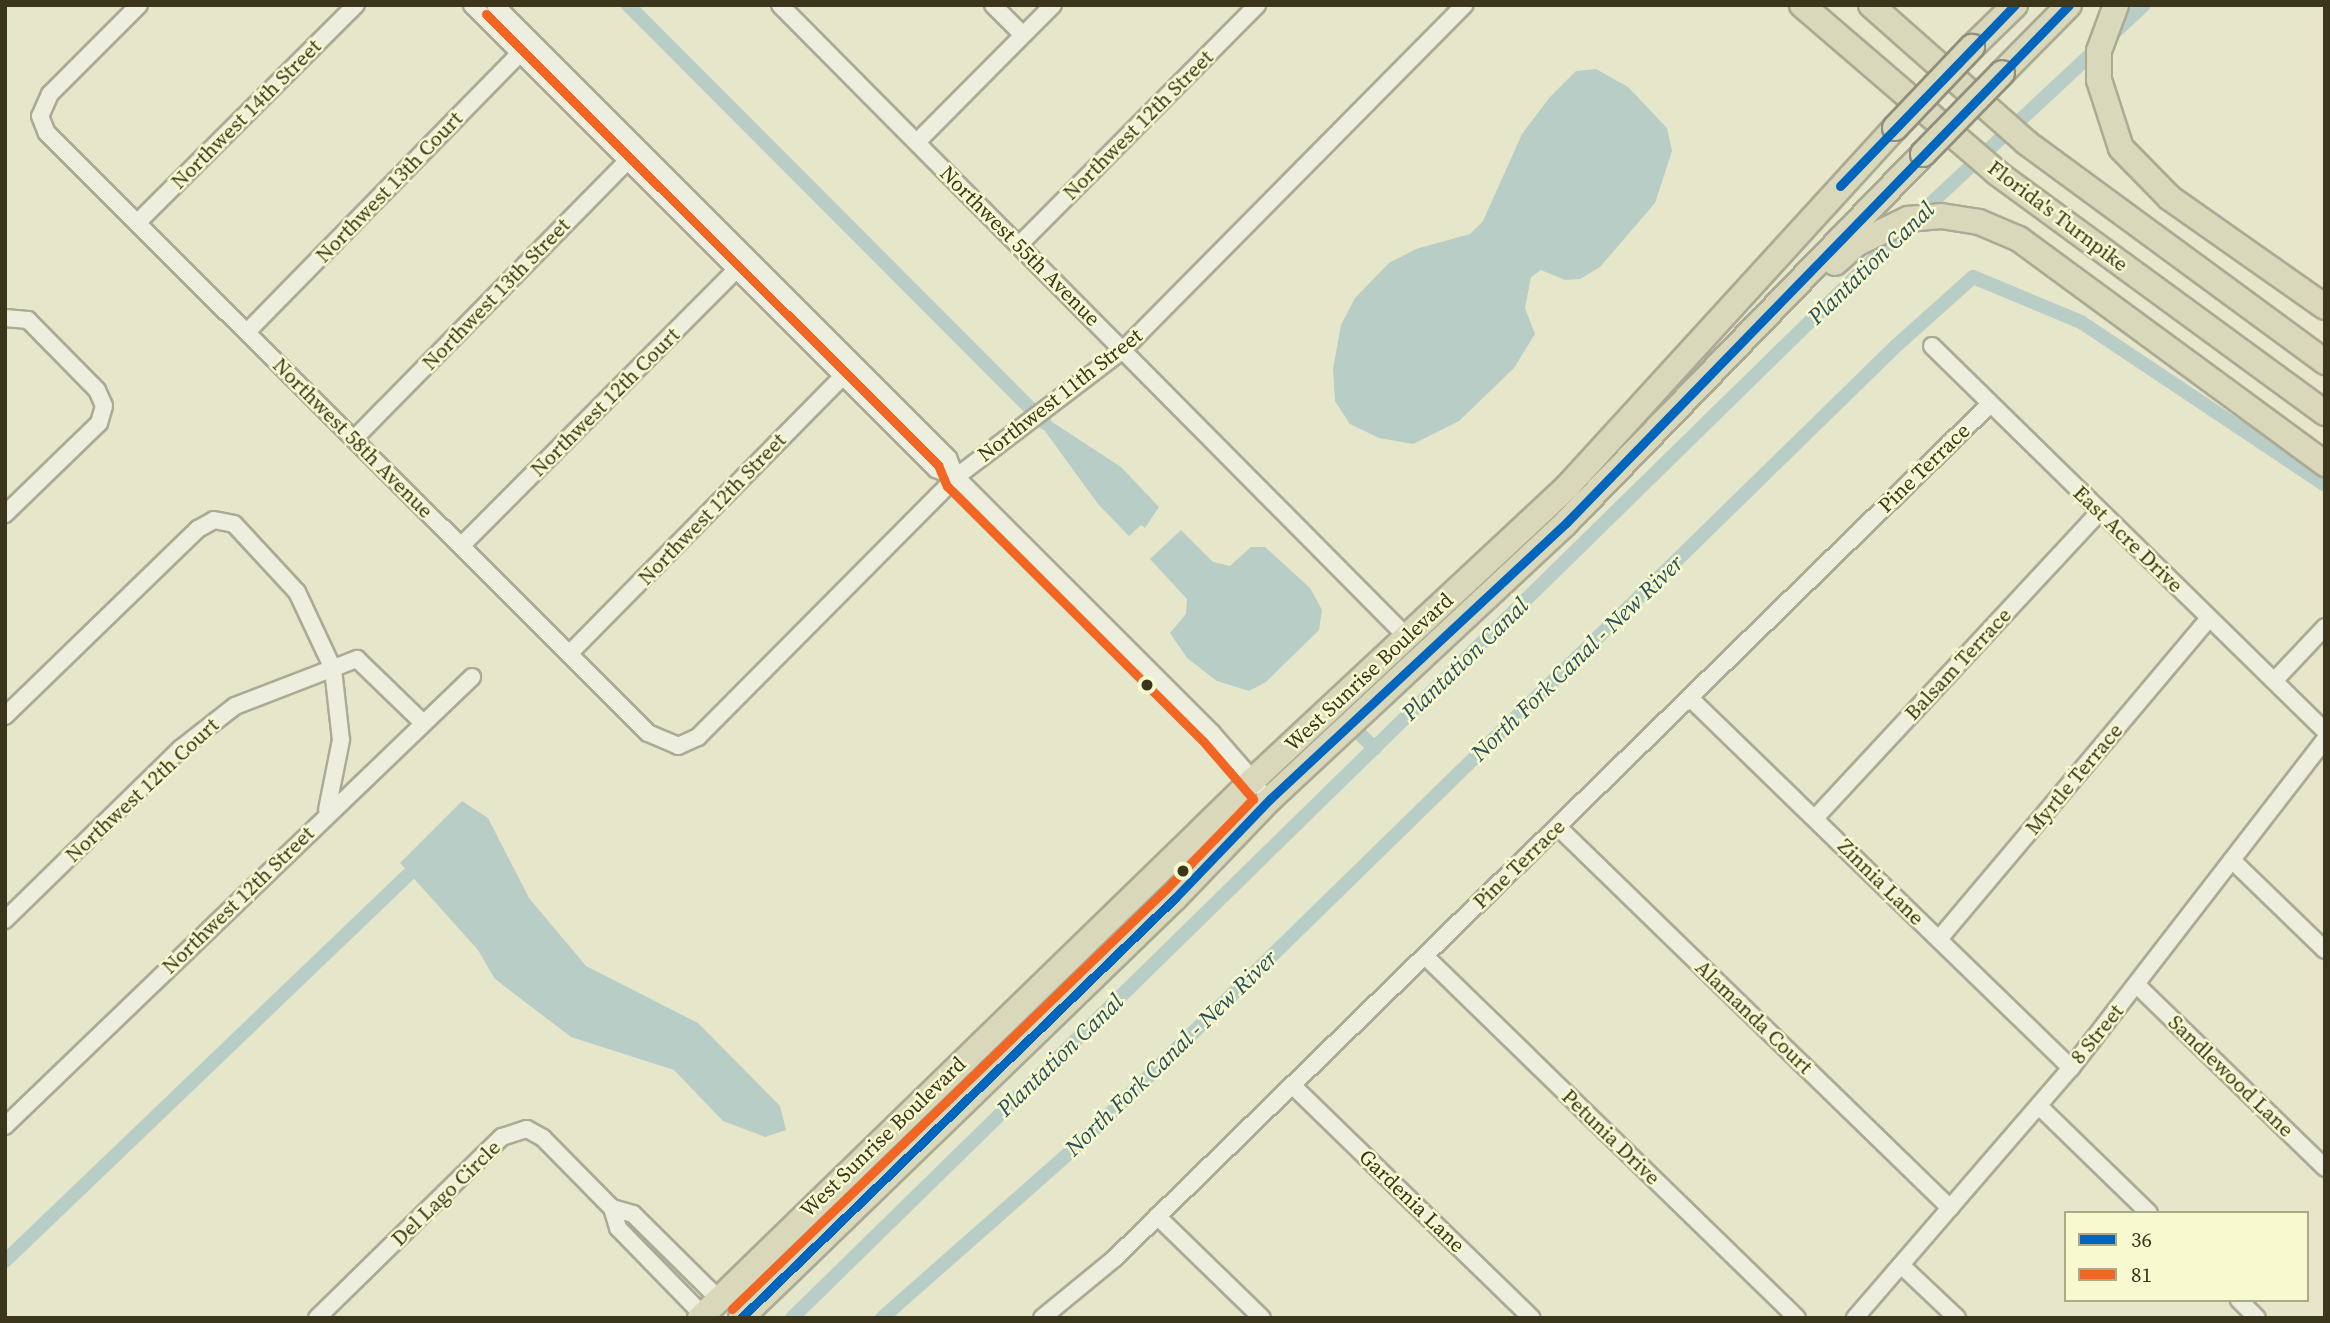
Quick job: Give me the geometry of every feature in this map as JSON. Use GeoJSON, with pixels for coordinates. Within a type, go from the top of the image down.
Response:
{"type":"FeatureCollection","features":[{"type":"Feature","properties":{"kind":"highway","name":"Florida's Turnpike"},"geometry":{"type":"LineString","coordinates":[[1802,5],[1997,173],[2325,412]]}},
{"type":"Feature","properties":{"kind":"highway","name":"West Sunrise Boulevard"},"geometry":{"type":"LineString","coordinates":[[709,1312],[819,1198],[1253,780],[1612,442],[1895,128],[2015,5]]}},
{"type":"Feature","properties":{"kind":"highway","name":"West Sunrise Boulevard"},"geometry":{"type":"LineString","coordinates":[[742,1317],[945,1122],[1270,799],[1434,649],[1657,431],[2069,5]]}},
{"type":"Feature","properties":{"kind":"highway"},"geometry":{"type":"LineString","coordinates":[[2116,5],[2099,51],[2099,80],[2106,112],[2121,148],[2140,171],[2325,307]]}},
{"type":"Feature","properties":{"kind":"highway","name":"Florida's Turnpike"},"geometry":{"type":"LineString","coordinates":[[1872,6],[2027,143],[2325,362]]}},
{"type":"Feature","properties":{"kind":"highway"},"geometry":{"type":"LineString","coordinates":[[1434,649],[1485,620],[1555,554],[1836,262],[1877,232],[1908,219],[1941,216],[1979,222],[2019,239],[2325,464]]}},
{"type":"Feature","properties":{"kind":"highway"},"geometry":{"type":"LineString","coordinates":[[945,1122],[968,1073],[987,1054],[991,1035]]}},
{"type":"Feature","properties":{"kind":"highway"},"geometry":{"type":"LineString","coordinates":[[742,1317],[740,1292],[809,1224],[819,1198]]}},
{"type":"Feature","properties":{"kind":"street","name":"Northwest 58th Avenue"},"geometry":{"type":"LineString","coordinates":[[139,5],[50,94],[40,116],[47,133],[655,739],[678,746]]}},
{"type":"Feature","properties":{"kind":"street","name":"Northwest 14th Street"},"geometry":{"type":"LineString","coordinates":[[137,223],[356,5]]}},
{"type":"Feature","properties":{"kind":"street"},"geometry":{"type":"LineString","coordinates":[[472,5],[526,47],[848,370],[948,458],[956,477],[1212,733],[1270,799]]}},
{"type":"Feature","properties":{"kind":"street"},"geometry":{"type":"LineString","coordinates":[[495,5],[526,47]]}},
{"type":"Feature","properties":{"kind":"street","name":"Northwest 55th Avenue"},"geometry":{"type":"LineString","coordinates":[[780,5],[1407,637]]}},
{"type":"Feature","properties":{"kind":"street"},"geometry":{"type":"LineString","coordinates":[[993,5],[1023,35]]}},
{"type":"Feature","properties":{"kind":"street"},"geometry":{"type":"LineString","coordinates":[[917,142],[1052,5]]}},
{"type":"Feature","properties":{"kind":"street","name":"Northwest 12th Street"},"geometry":{"type":"LineString","coordinates":[[1019,245],[1258,5]]}},
{"type":"Feature","properties":{"kind":"street","name":"Northwest 11th Street"},"geometry":{"type":"LineString","coordinates":[[678,746],[698,737],[956,477],[1124,349],[1464,5]]}},
{"type":"Feature","properties":{"kind":"street","name":"Northwest 13th Court"},"geometry":{"type":"LineString","coordinates":[[247,332],[526,47]]}},
{"type":"Feature","properties":{"kind":"street","name":"Northwest 13th Street"},"geometry":{"type":"LineString","coordinates":[[354,439],[633,155]]}},
{"type":"Feature","properties":{"kind":"street","name":"Northwest 12th Court"},"geometry":{"type":"LineString","coordinates":[[461,546],[742,264]]}},
{"type":"Feature","properties":{"kind":"street"},"geometry":{"type":"LineString","coordinates":[[5,514],[99,423],[104,406],[97,390],[28,320],[7,317]]}},
{"type":"Feature","properties":{"kind":"street","name":"East Acre Drive"},"geometry":{"type":"LineString","coordinates":[[1933,346],[2325,731]]}},
{"type":"Feature","properties":{"kind":"street","name":"Northwest 12th Street"},"geometry":{"type":"LineString","coordinates":[[569,654],[848,370]]}},
{"type":"Feature","properties":{"kind":"street","name":"Pine Terrace"},"geometry":{"type":"LineString","coordinates":[[1042,1318],[1089,1281],[1157,1216],[1990,404]]}},
{"type":"Feature","properties":{"kind":"street","name":"Balsam Terrace"},"geometry":{"type":"LineString","coordinates":[[1816,817],[2101,511]]}},
{"type":"Feature","properties":{"kind":"street"},"geometry":{"type":"LineString","coordinates":[[5,716],[198,529],[214,520],[234,524],[280,569],[311,615],[333,669],[341,740],[333,800],[324,816]]}},
{"type":"Feature","properties":{"kind":"street","name":"Myrtle Terrace"},"geometry":{"type":"LineString","coordinates":[[1939,939],[2209,618]]}},
{"type":"Feature","properties":{"kind":"street"},"geometry":{"type":"LineString","coordinates":[[2275,680],[2325,627]]}},
{"type":"Feature","properties":{"kind":"street","name":"Northwest 12th Court"},"geometry":{"type":"LineString","coordinates":[[5,920],[208,725],[273,688],[333,669],[347,660],[364,662],[422,722]]}},
{"type":"Feature","properties":{"kind":"street","name":"Northwest 12th Street"},"geometry":{"type":"LineString","coordinates":[[5,1126],[324,816],[472,677]]}},
{"type":"Feature","properties":{"kind":"street","name":"Zinnia Lane"},"geometry":{"type":"LineString","coordinates":[[1690,698],[1816,817],[2071,1068]]}},
{"type":"Feature","properties":{"kind":"street","name":"8 Street"},"geometry":{"type":"LineString","coordinates":[[1855,1318],[2071,1068],[2325,738]]}},
{"type":"Feature","properties":{"kind":"street","name":"Alamanda Court"},"geometry":{"type":"LineString","coordinates":[[1558,827],[1950,1208]]}},
{"type":"Feature","properties":{"kind":"street"},"geometry":{"type":"LineString","coordinates":[[2232,860],[2325,950]]}},
{"type":"Feature","properties":{"kind":"street","name":"Petunia Drive"},"geometry":{"type":"LineString","coordinates":[[1425,956],[1797,1318]]}},
{"type":"Feature","properties":{"kind":"street","name":"Sandlewood Lane"},"geometry":{"type":"LineString","coordinates":[[2137,985],[2325,1168]]}},
{"type":"Feature","properties":{"kind":"street","name":"Gardenia Lane"},"geometry":{"type":"LineString","coordinates":[[1292,1085],[1532,1318]]}},
{"type":"Feature","properties":{"kind":"street"},"geometry":{"type":"LineString","coordinates":[[2039,1106],[2147,1211]]}},
{"type":"Feature","properties":{"kind":"street","name":"Del Lago Circle"},"geometry":{"type":"LineString","coordinates":[[317,1318],[502,1137],[527,1129],[543,1138],[612,1208],[618,1228],[709,1312]]}},
{"type":"Feature","properties":{"kind":"street","name":"Del Lago Circle"},"geometry":{"type":"LineString","coordinates":[[612,1208],[633,1214],[709,1312]]}},
{"type":"Feature","properties":{"kind":"street"},"geometry":{"type":"LineString","coordinates":[[1157,1216],[1262,1318]]}},
{"type":"Feature","properties":{"kind":"street"},"geometry":{"type":"LineString","coordinates":[[1900,1265],[1957,1318]]}},
{"type":"Feature","properties":{"kind":"street"},"geometry":{"type":"LineString","coordinates":[[2241,1302],[2257,1318]]}},
{"type":"Feature","properties":{"kind":"water"},"geometry":{"type":"Polygon","coordinates":[[[1596,69],[1628,87],[1667,128],[1672,151],[1655,203],[1600,267],[1580,279],[1565,280],[1541,270],[1531,277],[1525,308],[1535,334],[1514,368],[1459,421],[1413,444],[1379,438],[1350,424],[1335,401],[1333,369],[1341,325],[1355,298],[1389,263],[1416,249],[1470,234],[1483,221],[1522,134],[1550,97],[1576,71],[1596,69]]]}},
{"type":"Feature","properties":{"kind":"water"},"geometry":{"type":"Polygon","coordinates":[[[1049,420],[1121,467],[1159,507],[1145,528],[1141,525],[1129,536],[1098,504],[1042,427],[1049,420]]]}},
{"type":"Feature","properties":{"kind":"water"},"geometry":{"type":"Polygon","coordinates":[[[1181,530],[1213,562],[1230,566],[1251,547],[1265,547],[1310,588],[1322,610],[1319,630],[1266,682],[1249,691],[1217,681],[1187,658],[1170,633],[1186,614],[1187,599],[1150,559],[1181,530]]]}},
{"type":"Feature","properties":{"kind":"water"},"geometry":{"type":"Polygon","coordinates":[[[462,801],[488,818],[529,898],[586,966],[698,1023],[780,1106],[786,1130],[765,1137],[723,1121],[674,1070],[571,1037],[495,979],[478,950],[400,863],[462,801]]]}},
{"type":"Feature","properties":{"kind":"waterway"},"geometry":{"type":"LineString","coordinates":[[628,5],[1045,423]]}},
{"type":"Feature","properties":{"kind":"waterway","name":"Plantation Canal"},"geometry":{"type":"LineString","coordinates":[[792,1318],[1926,208],[2144,5]]}},
{"type":"Feature","properties":{"kind":"waterway","name":"North Fork Canal - New River"},"geometry":{"type":"LineString","coordinates":[[882,1318],[1075,1148],[1897,345],[1973,277],[2081,322],[2325,485]]}},
{"type":"Feature","properties":{"kind":"waterway"},"geometry":{"type":"LineString","coordinates":[[1362,736],[1375,749]]}},
{"type":"Feature","properties":{"kind":"waterway"},"geometry":{"type":"LineString","coordinates":[[5,1261],[408,875]]}},
{"type":"Feature","properties":{"kind":"transit line","name":"36"},"geometry":{"type":"LineString","coordinates":[[1840,186],[2015,5]]}},
{"type":"Feature","properties":{"kind":"transit line","name":"36"},"geometry":{"type":"LineString","coordinates":[[741,1318],[1175,898],[1270,799],[1566,523],[2069,5]]}},
{"type":"Feature","properties":{"kind":"transit line","name":"81"},"geometry":{"type":"LineString","coordinates":[[486,14],[938,465],[947,486],[1203,741],[1253,799],[1166,889],[732,1309]]}}]}
